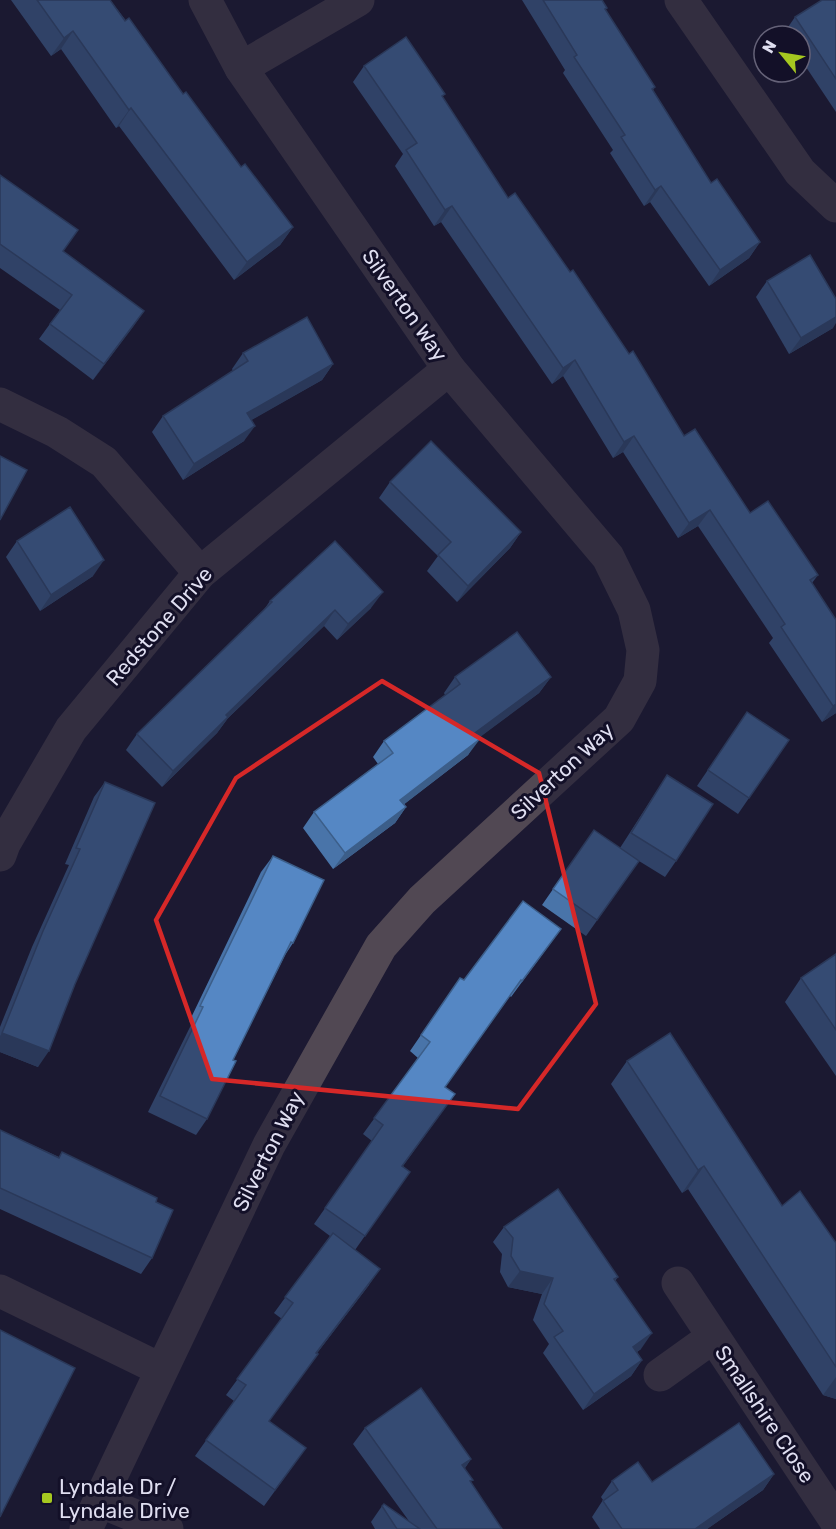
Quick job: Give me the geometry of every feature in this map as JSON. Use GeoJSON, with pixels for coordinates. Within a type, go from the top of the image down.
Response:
{"type":"FeatureCollection","features":[{"type":"Feature","properties":{"kind":"street","name":"Silverton Way"},"geometry":{"type":"LineString","coordinates":[[92,1515],[269,1145],[381,946],[422,900],[619,719],[640,681],[643,650],[634,610],[608,557],[449,369],[241,68],[205,0]]}},
{"type":"Feature","properties":{"kind":"street"},"geometry":{"type":"LineString","coordinates":[[241,68],[358,0]]}},
{"type":"Feature","properties":{"kind":"street"},"geometry":{"type":"LineString","coordinates":[[681,0],[800,172],[836,206]]}},
{"type":"Feature","properties":{"kind":"street","name":"Redstone Drive"},"geometry":{"type":"LineString","coordinates":[[1,847],[71,729],[200,573],[449,369]]}},
{"type":"Feature","properties":{"kind":"street"},"geometry":{"type":"LineString","coordinates":[[0,404],[57,432],[104,462],[200,573]]}},
{"type":"Feature","properties":{"kind":"street","name":"Smallshire Close"},"geometry":{"type":"LineString","coordinates":[[678,1283],[836,1521]]}},
{"type":"Feature","properties":{"kind":"street"},"geometry":{"type":"LineString","coordinates":[[0,1291],[160,1369]]}},
{"type":"Feature","properties":{"kind":"street","name":"Smallshire Close"},"geometry":{"type":"LineString","coordinates":[[660,1375],[713,1337]]}},
{"type":"Feature","properties":{"kind":"street"},"geometry":{"type":"LineString","coordinates":[[92,1515],[167,1529]]}},
{"type":"Feature","properties":{"kind":"highlighted area"},"geometry":{"type":"Polygon","coordinates":[[[382,681],[539,773],[596,1004],[518,1109],[212,1079],[156,920],[236,778],[382,681]]]}},
{"type":"Feature","properties":{"kind":"building"},"geometry":{"type":"Polygon","coordinates":[[[37,0],[110,0],[125,21],[129,18],[183,94],[186,92],[241,167],[245,164],[293,227],[247,262],[131,108],[129,110],[73,31],[64,38],[37,0]]]}},
{"type":"Feature","properties":{"kind":"building"},"geometry":{"type":"Polygon","coordinates":[[[543,0],[602,0],[607,8],[605,9],[655,87],[652,89],[711,183],[717,179],[760,242],[720,270],[661,186],[655,190],[621,137],[625,135],[574,57],[577,55],[543,0]]]}},
{"type":"Feature","properties":{"kind":"building"},"geometry":{"type":"Polygon","coordinates":[[[822,0],[836,0],[836,79],[812,43],[812,24],[800,24],[795,17],[822,0]]]}},
{"type":"Feature","properties":{"kind":"building"},"geometry":{"type":"Polygon","coordinates":[[[406,37],[445,94],[442,96],[508,198],[515,193],[570,272],[573,270],[629,354],[633,351],[684,436],[695,429],[750,513],[768,501],[818,575],[810,580],[836,620],[836,704],[833,706],[781,627],[785,624],[710,510],[689,523],[634,436],[624,442],[575,360],[563,368],[452,206],[445,210],[406,150],[417,143],[364,66],[406,37]]]}},
{"type":"Feature","properties":{"kind":"building"},"geometry":{"type":"Polygon","coordinates":[[[0,175],[78,230],[63,251],[144,311],[104,364],[50,324],[72,295],[0,244],[0,175]]]}},
{"type":"Feature","properties":{"kind":"building"},"geometry":{"type":"Polygon","coordinates":[[[810,255],[836,299],[836,317],[801,338],[767,281],[810,255]]]}},
{"type":"Feature","properties":{"kind":"building"},"geometry":{"type":"Polygon","coordinates":[[[307,317],[333,364],[247,413],[255,426],[194,464],[163,416],[248,361],[243,353],[307,317]]]}},
{"type":"Feature","properties":{"kind":"building"},"geometry":{"type":"Polygon","coordinates":[[[431,441],[521,532],[468,586],[438,555],[451,542],[390,482],[431,441]]]}},
{"type":"Feature","properties":{"kind":"building"},"geometry":{"type":"Polygon","coordinates":[[[0,456],[27,470],[0,520],[0,456]]]}},
{"type":"Feature","properties":{"kind":"building"},"geometry":{"type":"Polygon","coordinates":[[[70,507],[104,560],[51,595],[17,541],[70,507]]]}},
{"type":"Feature","properties":{"kind":"building"},"geometry":{"type":"Polygon","coordinates":[[[335,541],[383,592],[348,624],[335,610],[226,715],[228,717],[173,771],[137,734],[272,602],[270,601],[335,541]]]}},
{"type":"Feature","properties":{"kind":"building"},"geometry":{"type":"Polygon","coordinates":[[[517,632],[551,677],[475,733],[480,739],[400,800],[406,807],[345,853],[314,812],[393,753],[384,741],[460,684],[455,677],[517,632]]]}},
{"type":"Feature","properties":{"kind":"building"},"geometry":{"type":"Polygon","coordinates":[[[747,712],[789,740],[749,798],[708,770],[747,712]]]}},
{"type":"Feature","properties":{"kind":"building"},"geometry":{"type":"Polygon","coordinates":[[[667,775],[713,804],[676,861],[631,833],[667,775]]]}},
{"type":"Feature","properties":{"kind":"building"},"geometry":{"type":"Polygon","coordinates":[[[105,782],[155,803],[75,984],[49,1051],[2,1033],[43,931],[80,849],[76,848],[105,782]]]}},
{"type":"Feature","properties":{"kind":"building"},"geometry":{"type":"Polygon","coordinates":[[[594,830],[639,861],[597,920],[553,889],[594,830]]]}},
{"type":"Feature","properties":{"kind":"building"},"geometry":{"type":"Polygon","coordinates":[[[273,856],[324,880],[233,1060],[236,1061],[207,1119],[160,1096],[203,1007],[200,1006],[273,856]]]}},
{"type":"Feature","properties":{"kind":"building"},"geometry":{"type":"Polygon","coordinates":[[[523,901],[561,929],[521,980],[445,1087],[455,1094],[402,1166],[410,1172],[365,1236],[325,1208],[383,1125],[374,1118],[430,1042],[421,1035],[460,978],[464,980],[523,901]]]}},
{"type":"Feature","properties":{"kind":"building"},"geometry":{"type":"Polygon","coordinates":[[[836,954],[836,1030],[801,978],[836,954]]]}},
{"type":"Feature","properties":{"kind":"building"},"geometry":{"type":"Polygon","coordinates":[[[670,1033],[782,1206],[800,1191],[836,1243],[836,1367],[704,1166],[698,1170],[627,1061],[670,1033]]]}},
{"type":"Feature","properties":{"kind":"building"},"geometry":{"type":"Polygon","coordinates":[[[0,1130],[59,1158],[62,1152],[157,1198],[156,1202],[173,1210],[152,1258],[0,1188],[0,1130]]]}},
{"type":"Feature","properties":{"kind":"building"},"geometry":{"type":"Polygon","coordinates":[[[558,1189],[618,1277],[614,1279],[652,1333],[633,1347],[642,1360],[594,1394],[554,1337],[563,1331],[544,1304],[553,1278],[520,1271],[511,1256],[513,1238],[504,1227],[558,1189]]]}},
{"type":"Feature","properties":{"kind":"building"},"geometry":{"type":"Polygon","coordinates":[[[333,1233],[380,1269],[316,1353],[318,1354],[269,1421],[306,1448],[275,1490],[206,1440],[246,1385],[237,1379],[293,1303],[285,1297],[333,1233]]]}},
{"type":"Feature","properties":{"kind":"building"},"geometry":{"type":"Polygon","coordinates":[[[0,1330],[75,1368],[0,1517],[0,1330]]]}},
{"type":"Feature","properties":{"kind":"building"},"geometry":{"type":"Polygon","coordinates":[[[421,1388],[471,1459],[462,1465],[502,1529],[437,1529],[365,1428],[421,1388]]]}},
{"type":"Feature","properties":{"kind":"building"},"geometry":{"type":"Polygon","coordinates":[[[739,1423],[774,1474],[695,1529],[622,1529],[603,1501],[618,1490],[612,1481],[638,1462],[652,1482],[739,1423]]]}},
{"type":"Feature","properties":{"kind":"building"},"geometry":{"type":"Polygon","coordinates":[[[384,1504],[420,1529],[397,1529],[382,1506],[384,1504]]]}},
{"type":"Feature","properties":{"kind":"place","name":"Lyndale Dr / Lyndale Drive"},"geometry":{"type":"Point","coordinates":[47,1498]}}]}
